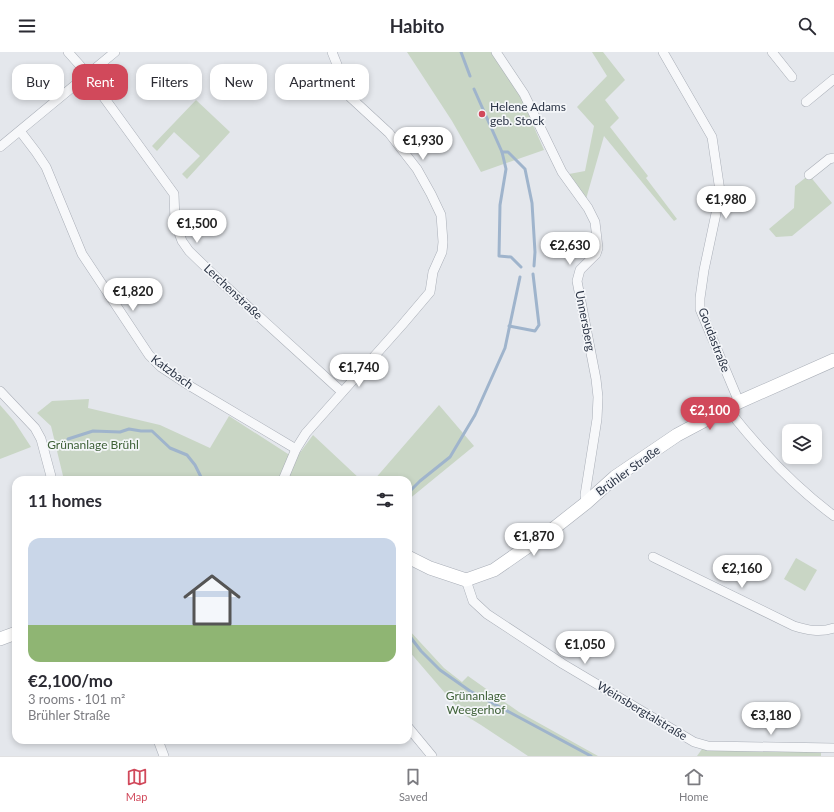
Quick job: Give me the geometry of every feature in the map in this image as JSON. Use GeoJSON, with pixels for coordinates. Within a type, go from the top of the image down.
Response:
{"type":"FeatureCollection","features":[{"type":"Feature","properties":{"kind":"main road","name":"Brühler Straße"},"geometry":{"type":"LineString","coordinates":[[466,580],[494,570],[553,529],[586,503],[615,477],[687,429],[733,405],[834,360]]}},
{"type":"Feature","properties":{"kind":"main road"},"geometry":{"type":"LineString","coordinates":[[412,559],[430,568],[466,580]]}},
{"type":"Feature","properties":{"kind":"main road"},"geometry":{"type":"LineString","coordinates":[[0,639],[12,634]]}},
{"type":"Feature","properties":{"kind":"street","name":"Lerchenstraße"},"geometry":{"type":"LineString","coordinates":[[68,52],[78,64]]}},
{"type":"Feature","properties":{"kind":"street"},"geometry":{"type":"LineString","coordinates":[[100,64],[115,52]]}},
{"type":"Feature","properties":{"kind":"street"},"geometry":{"type":"LineString","coordinates":[[285,476],[296,449],[306,433],[430,292],[433,272],[443,248],[441,215],[424,183],[405,153],[389,133],[350,97],[332,52]]}},
{"type":"Feature","properties":{"kind":"street","name":"Unnersberg"},"geometry":{"type":"LineString","coordinates":[[496,52],[524,94],[562,172],[588,208],[595,222],[598,248],[596,254],[580,270],[577,281],[598,397],[597,419],[585,495],[586,503]]}},
{"type":"Feature","properties":{"kind":"street","name":"Goudastraße"},"geometry":{"type":"LineString","coordinates":[[663,52],[712,137],[720,191],[704,270],[700,309],[733,405],[768,456],[813,500],[834,516]]}},
{"type":"Feature","properties":{"kind":"street"},"geometry":{"type":"LineString","coordinates":[[772,52],[792,77]]}},
{"type":"Feature","properties":{"kind":"street"},"geometry":{"type":"LineString","coordinates":[[806,102],[834,79]]}},
{"type":"Feature","properties":{"kind":"street"},"geometry":{"type":"LineString","coordinates":[[1,144],[20,131],[72,88]]}},
{"type":"Feature","properties":{"kind":"street","name":"Lerchenstraße"},"geometry":{"type":"LineString","coordinates":[[105,100],[174,194],[175,222],[182,241],[189,251],[342,392]]}},
{"type":"Feature","properties":{"kind":"street","name":"Katzbach"},"geometry":{"type":"LineString","coordinates":[[20,131],[46,167],[82,254],[149,355],[161,367],[190,386],[296,449]]}},
{"type":"Feature","properties":{"kind":"street"},"geometry":{"type":"LineString","coordinates":[[809,175],[829,159],[834,158]]}},
{"type":"Feature","properties":{"kind":"street"},"geometry":{"type":"LineString","coordinates":[[0,391],[35,428],[41,439],[51,476]]}},
{"type":"Feature","properties":{"kind":"street"},"geometry":{"type":"LineString","coordinates":[[653,557],[794,626],[815,631],[823,631],[834,628]]}},
{"type":"Feature","properties":{"kind":"street","name":"Weinsbergtalstraße"},"geometry":{"type":"LineString","coordinates":[[466,580],[473,601],[487,614],[563,664],[694,742],[708,746],[831,751]]}},
{"type":"Feature","properties":{"kind":"street"},"geometry":{"type":"LineString","coordinates":[[412,732],[432,756]]}},
{"type":"Feature","properties":{"kind":"street"},"geometry":{"type":"LineString","coordinates":[[160,744],[164,756]]}},
{"type":"Feature","properties":{"kind":"green space"},"geometry":{"type":"Polygon","coordinates":[[[407,52],[492,52],[520,95],[544,150],[481,172],[452,121],[407,52]]]}},
{"type":"Feature","properties":{"kind":"green space"},"geometry":{"type":"Polygon","coordinates":[[[592,52],[603,52],[625,80],[605,100],[619,118],[610,127],[648,176],[646,178],[677,219],[674,221],[604,136],[586,199],[569,174],[585,171],[594,126],[577,107],[607,76],[592,52]]]}},
{"type":"Feature","properties":{"kind":"green space"},"geometry":{"type":"Polygon","coordinates":[[[196,100],[230,132],[187,179],[182,174],[200,156],[174,132],[157,151],[152,146],[196,100]]]}},
{"type":"Feature","properties":{"kind":"green space"},"geometry":{"type":"Polygon","coordinates":[[[809,175],[832,203],[792,236],[776,237],[769,229],[794,208],[795,186],[809,175]]]}},
{"type":"Feature","properties":{"kind":"green space","name":"Grünanlage Brühl"},"geometry":{"type":"Polygon","coordinates":[[[89,399],[88,408],[160,425],[210,448],[229,416],[296,458],[313,435],[357,476],[63,476],[51,426],[37,413],[52,401],[89,399]]]}},
{"type":"Feature","properties":{"kind":"green space"},"geometry":{"type":"Polygon","coordinates":[[[0,405],[14,421],[31,447],[0,459],[0,405]]]}},
{"type":"Feature","properties":{"kind":"green space"},"geometry":{"type":"Polygon","coordinates":[[[439,405],[474,446],[412,497],[412,476],[377,476],[439,405]]]}},
{"type":"Feature","properties":{"kind":"green space"},"geometry":{"type":"Polygon","coordinates":[[[796,558],[817,570],[805,591],[784,579],[796,558]]]}},
{"type":"Feature","properties":{"kind":"green space","name":"Grünanlage Weegerhof"},"geometry":{"type":"Polygon","coordinates":[[[412,633],[444,668],[462,682],[468,676],[519,712],[598,756],[528,756],[463,714],[412,655],[412,633]]]}},
{"type":"Feature","properties":{"kind":"green space"},"geometry":{"type":"Polygon","coordinates":[[[702,749],[821,752],[821,756],[697,756],[702,749]]]}},
{"type":"Feature","properties":{"kind":"waterway"},"geometry":{"type":"LineString","coordinates":[[461,52],[470,76]]}},
{"type":"Feature","properties":{"kind":"waterway"},"geometry":{"type":"LineString","coordinates":[[474,89],[502,152],[506,169],[500,205],[499,256],[511,257],[521,267]]}},
{"type":"Feature","properties":{"kind":"waterway"},"geometry":{"type":"LineString","coordinates":[[502,152],[508,152],[525,169],[532,203],[535,252],[534,266]]}},
{"type":"Feature","properties":{"kind":"waterway"},"geometry":{"type":"LineString","coordinates":[[509,326],[535,331],[539,325],[533,274]]}},
{"type":"Feature","properties":{"kind":"waterway"},"geometry":{"type":"LineString","coordinates":[[412,489],[450,457],[475,415],[505,348],[520,277]]}},
{"type":"Feature","properties":{"kind":"waterway"},"geometry":{"type":"LineString","coordinates":[[68,439],[93,431],[120,432],[129,429],[152,431],[170,448],[187,455],[195,465],[200,476]]}},
{"type":"Feature","properties":{"kind":"waterway"},"geometry":{"type":"LineString","coordinates":[[412,639],[421,651],[440,670],[470,691],[591,756]]}},
{"type":"Feature","properties":{"kind":"place","name":"Helene Adams geb. Stock"},"geometry":{"type":"Point","coordinates":[482,114]}}]}
